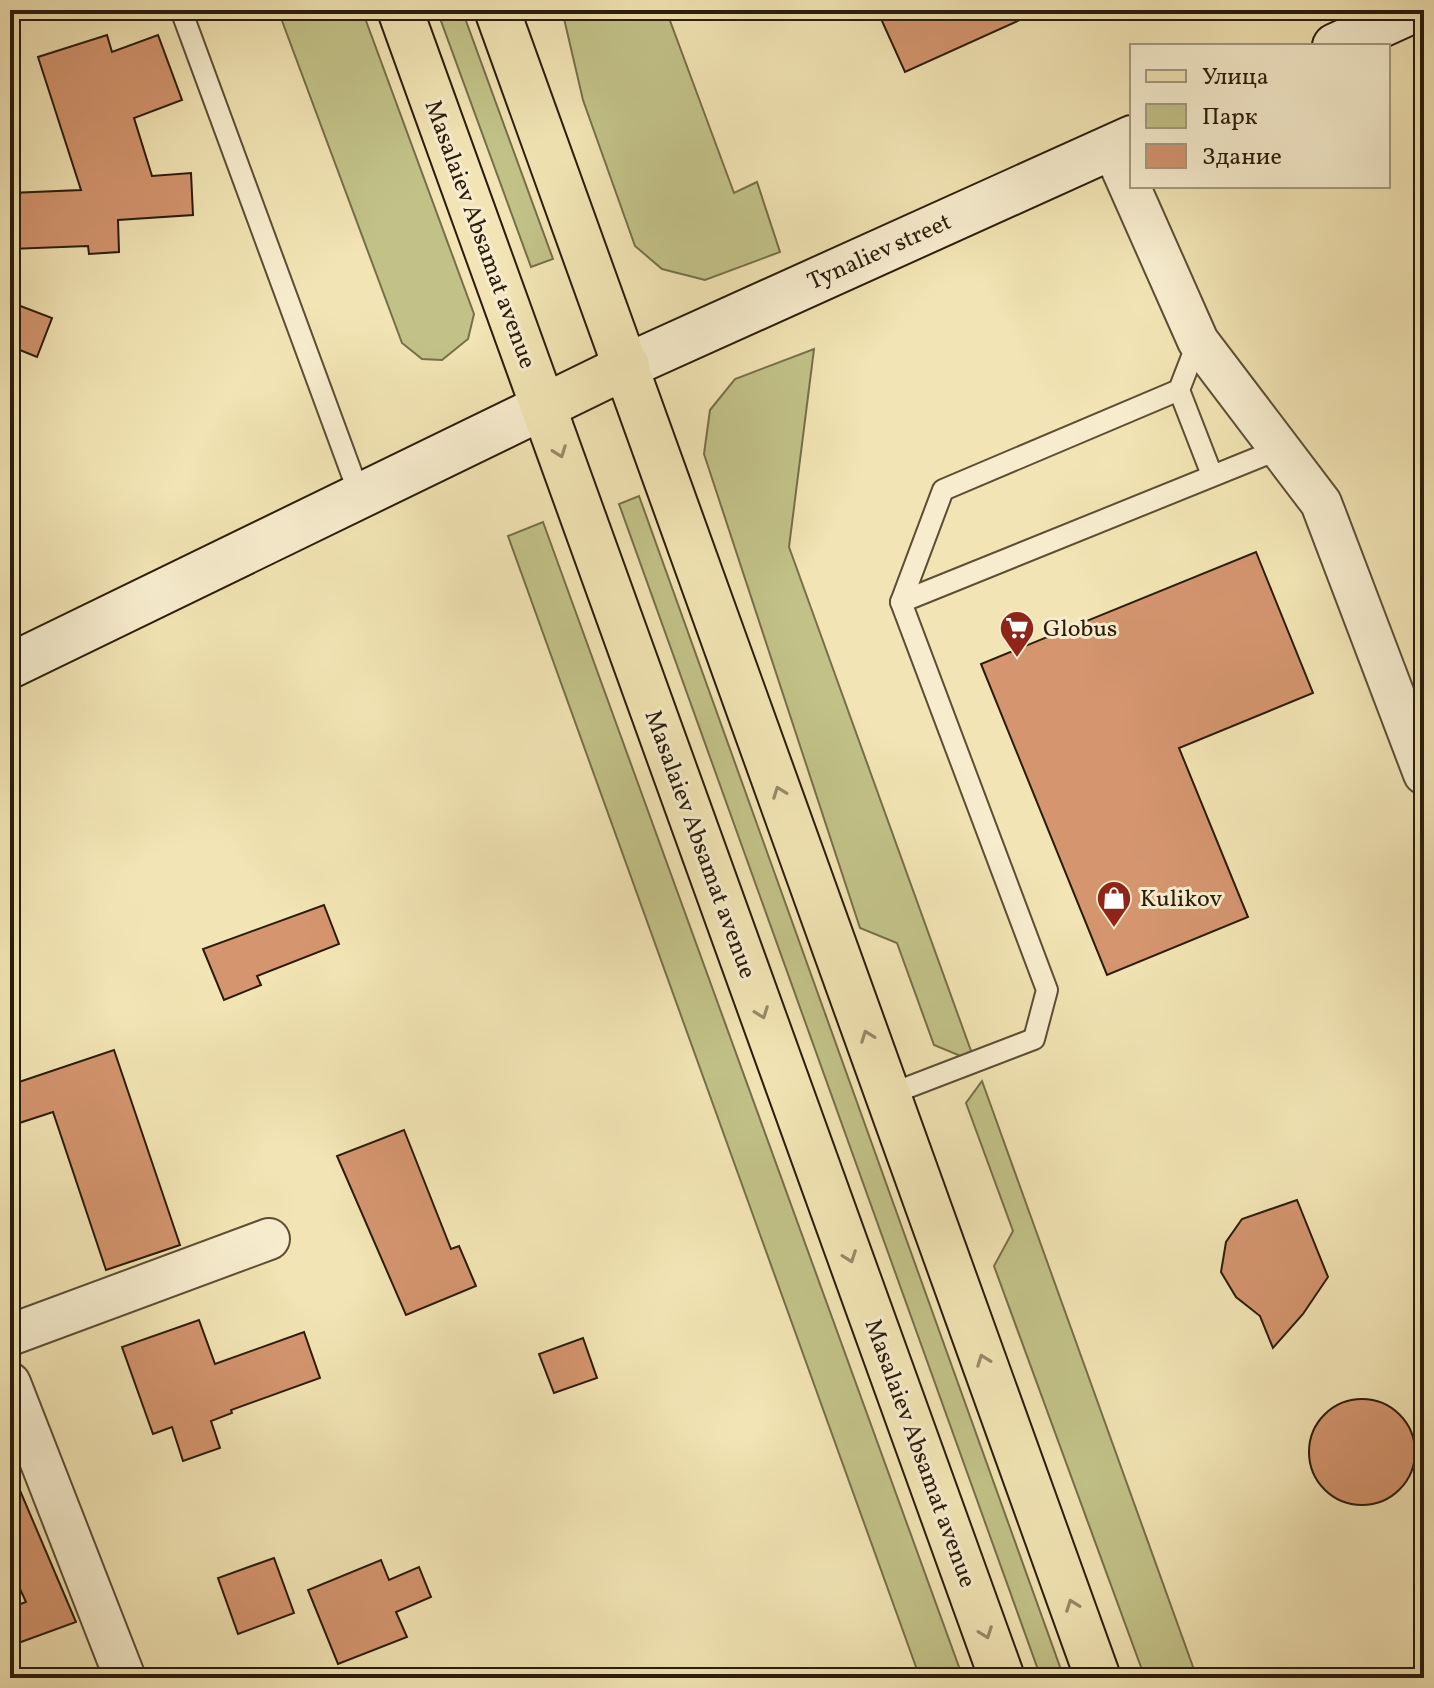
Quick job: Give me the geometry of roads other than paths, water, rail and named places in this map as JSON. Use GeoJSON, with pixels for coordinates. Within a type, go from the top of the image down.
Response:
{"type":"FeatureCollection","features":[{"type":"Feature","properties":{"kind":"main road","name":"Masalaiev Absamat avenue"},"geometry":{"type":"LineString","coordinates":[[400,10],[1002,1678]]}},
{"type":"Feature","properties":{"kind":"main road"},"geometry":{"type":"LineString","coordinates":[[497,10],[1098,1678]]}},
{"type":"Feature","properties":{"kind":"main road"},"geometry":{"type":"LineString","coordinates":[[1339,44],[1414,10]]}},
{"type":"Feature","properties":{"kind":"main road","name":"Tynaliev street"},"geometry":{"type":"LineString","coordinates":[[627,366],[1122,142]]}},
{"type":"Feature","properties":{"kind":"main road"},"geometry":{"type":"LineString","coordinates":[[10,666],[627,366]]}},
{"type":"Feature","properties":{"kind":"street"},"geometry":{"type":"LineString","coordinates":[[1122,142],[1130,163]]}},
{"type":"Feature","properties":{"kind":"street"},"geometry":{"type":"LineString","coordinates":[[1140,188],[1198,341],[1321,503],[1424,774]]}},
{"type":"Feature","properties":{"kind":"street"},"geometry":{"type":"LineString","coordinates":[[10,1335],[269,1239]]}},
{"type":"Feature","properties":{"kind":"street"},"geometry":{"type":"LineString","coordinates":[[10,1383],[125,1678]]}},
{"type":"Feature","properties":{"kind":"lane"},"geometry":{"type":"LineString","coordinates":[[181,10],[360,496]]}},
{"type":"Feature","properties":{"kind":"lane"},"geometry":{"type":"LineString","coordinates":[[1198,341],[1179,390],[1212,475]]}},
{"type":"Feature","properties":{"kind":"lane"},"geometry":{"type":"LineString","coordinates":[[888,1095],[1034,1039],[1047,990],[901,602],[943,490],[1179,390]]}},
{"type":"Feature","properties":{"kind":"lane"},"geometry":{"type":"LineString","coordinates":[[901,602],[1282,448]]}},
{"type":"Feature","properties":{"kind":"place","name":"Globus"},"geometry":{"type":"Point","coordinates":[1017,659]}},
{"type":"Feature","properties":{"kind":"place","name":"Kulikov"},"geometry":{"type":"Point","coordinates":[1114,929]}}]}
